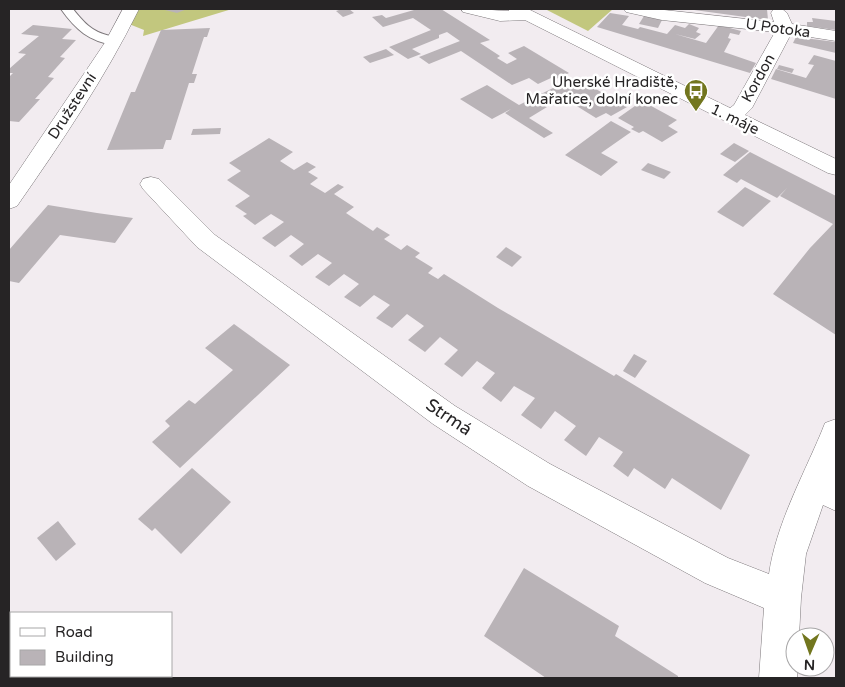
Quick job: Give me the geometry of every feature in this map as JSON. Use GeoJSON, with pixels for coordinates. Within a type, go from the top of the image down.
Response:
{"type":"FeatureCollection","features":[{"type":"Feature","properties":{"kind":"street","name":"Družstevní"},"geometry":{"type":"LineString","coordinates":[[9,201],[114,41],[131,9]]}},
{"type":"Feature","properties":{"kind":"street","name":"1. máje"},"geometry":{"type":"LineString","coordinates":[[469,9],[500,16],[522,12],[836,168]]}},
{"type":"Feature","properties":{"kind":"street","name":"U Potoka"},"geometry":{"type":"LineString","coordinates":[[632,9],[662,15],[747,23],[836,36]]}},
{"type":"Feature","properties":{"kind":"street"},"geometry":{"type":"LineString","coordinates":[[778,9],[785,29]]}},
{"type":"Feature","properties":{"kind":"street","name":"Kordon"},"geometry":{"type":"LineString","coordinates":[[731,117],[742,108],[785,29]]}},
{"type":"Feature","properties":{"kind":"street"},"geometry":{"type":"LineString","coordinates":[[9,168],[31,170]]}},
{"type":"Feature","properties":{"kind":"street","name":"Strmá"},"geometry":{"type":"LineString","coordinates":[[150,184],[206,241],[444,415],[538,475],[717,571],[783,598]]}},
{"type":"Feature","properties":{"kind":"street"},"geometry":{"type":"LineString","coordinates":[[778,678],[783,598],[789,554],[798,525],[827,488],[836,433]]}},
{"type":"Feature","properties":{"kind":"lane"},"geometry":{"type":"LineString","coordinates":[[67,9],[87,34],[104,40],[114,41]]}},
{"type":"Feature","properties":{"kind":"green space"},"geometry":{"type":"Polygon","coordinates":[[[134,9],[232,9],[143,36],[144,30],[129,24],[134,9]]]}},
{"type":"Feature","properties":{"kind":"green space"},"geometry":{"type":"Polygon","coordinates":[[[545,9],[613,9],[588,31],[545,9]]]}},
{"type":"Feature","properties":{"kind":"building"},"geometry":{"type":"Polygon","coordinates":[[[161,9],[187,9],[177,13],[161,9]]]}},
{"type":"Feature","properties":{"kind":"building"},"geometry":{"type":"Polygon","coordinates":[[[349,9],[354,13],[343,17],[336,11],[349,9]]]}},
{"type":"Feature","properties":{"kind":"building"},"geometry":{"type":"Polygon","coordinates":[[[412,9],[441,9],[490,40],[480,43],[500,56],[497,58],[507,64],[517,59],[508,53],[524,46],[569,73],[554,80],[551,78],[538,84],[529,78],[512,85],[461,51],[429,64],[419,57],[460,41],[447,32],[439,35],[439,38],[412,49],[421,54],[408,59],[389,47],[431,30],[413,18],[383,27],[372,17],[382,15],[386,18],[414,10],[412,9]]]}},
{"type":"Feature","properties":{"kind":"building"},"geometry":{"type":"Polygon","coordinates":[[[767,9],[768,20],[694,10],[767,9]]]}},
{"type":"Feature","properties":{"kind":"building"},"geometry":{"type":"Polygon","coordinates":[[[610,13],[629,16],[622,25],[638,29],[640,27],[667,34],[675,25],[685,28],[689,24],[699,28],[696,32],[701,34],[695,39],[675,34],[706,43],[719,25],[741,31],[739,35],[730,33],[728,38],[731,39],[724,52],[756,63],[750,73],[597,27],[610,13]]]}},
{"type":"Feature","properties":{"kind":"building"},"geometry":{"type":"Polygon","coordinates":[[[644,16],[662,20],[658,28],[639,24],[644,16]]]}},
{"type":"Feature","properties":{"kind":"building"},"geometry":{"type":"Polygon","coordinates":[[[812,18],[836,21],[836,30],[807,26],[807,22],[813,22],[812,18]]]}},
{"type":"Feature","properties":{"kind":"building"},"geometry":{"type":"Polygon","coordinates":[[[33,25],[72,29],[62,39],[76,40],[60,57],[65,58],[48,77],[54,78],[35,99],[40,99],[19,122],[9,121],[9,77],[13,73],[9,73],[9,69],[26,54],[18,53],[39,36],[21,34],[33,25]]]}},
{"type":"Feature","properties":{"kind":"building"},"geometry":{"type":"Polygon","coordinates":[[[210,28],[207,37],[204,37],[192,74],[197,74],[194,83],[189,83],[171,140],[166,140],[163,149],[107,150],[131,92],[135,92],[161,30],[210,28]]]}},
{"type":"Feature","properties":{"kind":"building"},"geometry":{"type":"Polygon","coordinates":[[[796,37],[836,42],[836,53],[793,43],[796,37]]]}},
{"type":"Feature","properties":{"kind":"building"},"geometry":{"type":"Polygon","coordinates":[[[386,49],[394,55],[370,63],[363,57],[386,49]]]}},
{"type":"Feature","properties":{"kind":"building"},"geometry":{"type":"Polygon","coordinates":[[[814,55],[836,61],[836,99],[771,79],[776,69],[806,78],[814,65],[808,64],[814,55]]]}},
{"type":"Feature","properties":{"kind":"building"},"geometry":{"type":"Polygon","coordinates":[[[779,65],[794,69],[792,73],[777,69],[779,65]]]}},
{"type":"Feature","properties":{"kind":"building"},"geometry":{"type":"Polygon","coordinates":[[[575,77],[627,107],[611,116],[606,113],[596,118],[567,100],[561,103],[556,100],[544,106],[547,107],[529,118],[553,133],[544,138],[505,113],[511,109],[492,119],[460,99],[487,85],[519,105],[575,77]]]}},
{"type":"Feature","properties":{"kind":"building"},"geometry":{"type":"Polygon","coordinates":[[[642,101],[677,120],[668,126],[678,132],[662,142],[643,131],[639,133],[631,129],[634,127],[618,118],[642,101]]]}},
{"type":"Feature","properties":{"kind":"building"},"geometry":{"type":"Polygon","coordinates":[[[611,121],[631,132],[601,153],[618,162],[601,176],[565,155],[611,121]]]}},
{"type":"Feature","properties":{"kind":"building"},"geometry":{"type":"Polygon","coordinates":[[[221,128],[220,134],[191,135],[193,129],[221,128]]]}},
{"type":"Feature","properties":{"kind":"building"},"geometry":{"type":"Polygon","coordinates":[[[269,138],[293,152],[280,161],[294,170],[307,162],[316,167],[308,172],[318,178],[310,184],[325,193],[338,184],[344,187],[334,194],[354,207],[346,213],[373,231],[377,227],[390,235],[384,239],[401,250],[407,245],[420,253],[415,257],[433,268],[428,273],[438,279],[444,274],[498,308],[614,376],[616,374],[750,455],[721,510],[672,478],[665,489],[634,468],[628,477],[613,466],[623,452],[599,437],[586,456],[564,440],[576,426],[555,411],[541,429],[521,415],[535,398],[514,386],[501,402],[482,388],[495,373],[477,361],[462,377],[444,364],[458,350],[440,337],[425,352],[408,340],[424,326],[407,314],[392,328],[376,318],[390,305],[374,295],[360,307],[344,297],[359,284],[344,274],[329,286],[315,277],[332,263],[318,254],[302,266],[289,256],[304,244],[291,235],[275,247],[262,238],[284,222],[271,214],[255,225],[243,216],[247,214],[235,206],[250,196],[227,180],[241,171],[229,163],[269,138]]]}},
{"type":"Feature","properties":{"kind":"building"},"geometry":{"type":"Polygon","coordinates":[[[734,143],[749,151],[735,162],[720,154],[734,143]]]}},
{"type":"Feature","properties":{"kind":"building"},"geometry":{"type":"Polygon","coordinates":[[[750,152],[836,196],[836,335],[773,294],[810,248],[833,224],[780,196],[787,188],[777,198],[741,179],[737,183],[723,175],[750,152]]]}},
{"type":"Feature","properties":{"kind":"building"},"geometry":{"type":"Polygon","coordinates":[[[648,163],[671,172],[664,179],[641,170],[648,163]]]}},
{"type":"Feature","properties":{"kind":"building"},"geometry":{"type":"Polygon","coordinates":[[[745,187],[771,201],[743,227],[717,212],[745,187]]]}},
{"type":"Feature","properties":{"kind":"building"},"geometry":{"type":"Polygon","coordinates":[[[48,205],[133,218],[115,243],[60,235],[19,283],[9,281],[9,250],[48,205]]]}},
{"type":"Feature","properties":{"kind":"building"},"geometry":{"type":"Polygon","coordinates":[[[506,247],[522,257],[512,267],[496,257],[506,247]]]}},
{"type":"Feature","properties":{"kind":"building"},"geometry":{"type":"Polygon","coordinates":[[[234,324],[290,365],[180,468],[152,442],[170,426],[165,421],[189,400],[195,404],[233,370],[205,348],[234,324]]]}},
{"type":"Feature","properties":{"kind":"building"},"geometry":{"type":"Polygon","coordinates":[[[634,354],[647,361],[635,378],[623,371],[634,354]]]}},
{"type":"Feature","properties":{"kind":"building"},"geometry":{"type":"Polygon","coordinates":[[[192,468],[231,502],[181,554],[155,528],[152,531],[138,519],[192,468]]]}},
{"type":"Feature","properties":{"kind":"building"},"geometry":{"type":"Polygon","coordinates":[[[58,521],[76,544],[56,561],[37,538],[58,521]]]}},
{"type":"Feature","properties":{"kind":"building"},"geometry":{"type":"Polygon","coordinates":[[[524,568],[619,626],[615,636],[678,676],[678,678],[546,678],[484,636],[524,568]]]}},
{"type":"Feature","properties":{"kind":"place","name":"Uherské Hradiště, Mařatice, dolní konec"},"geometry":{"type":"Point","coordinates":[696,112]}}]}
